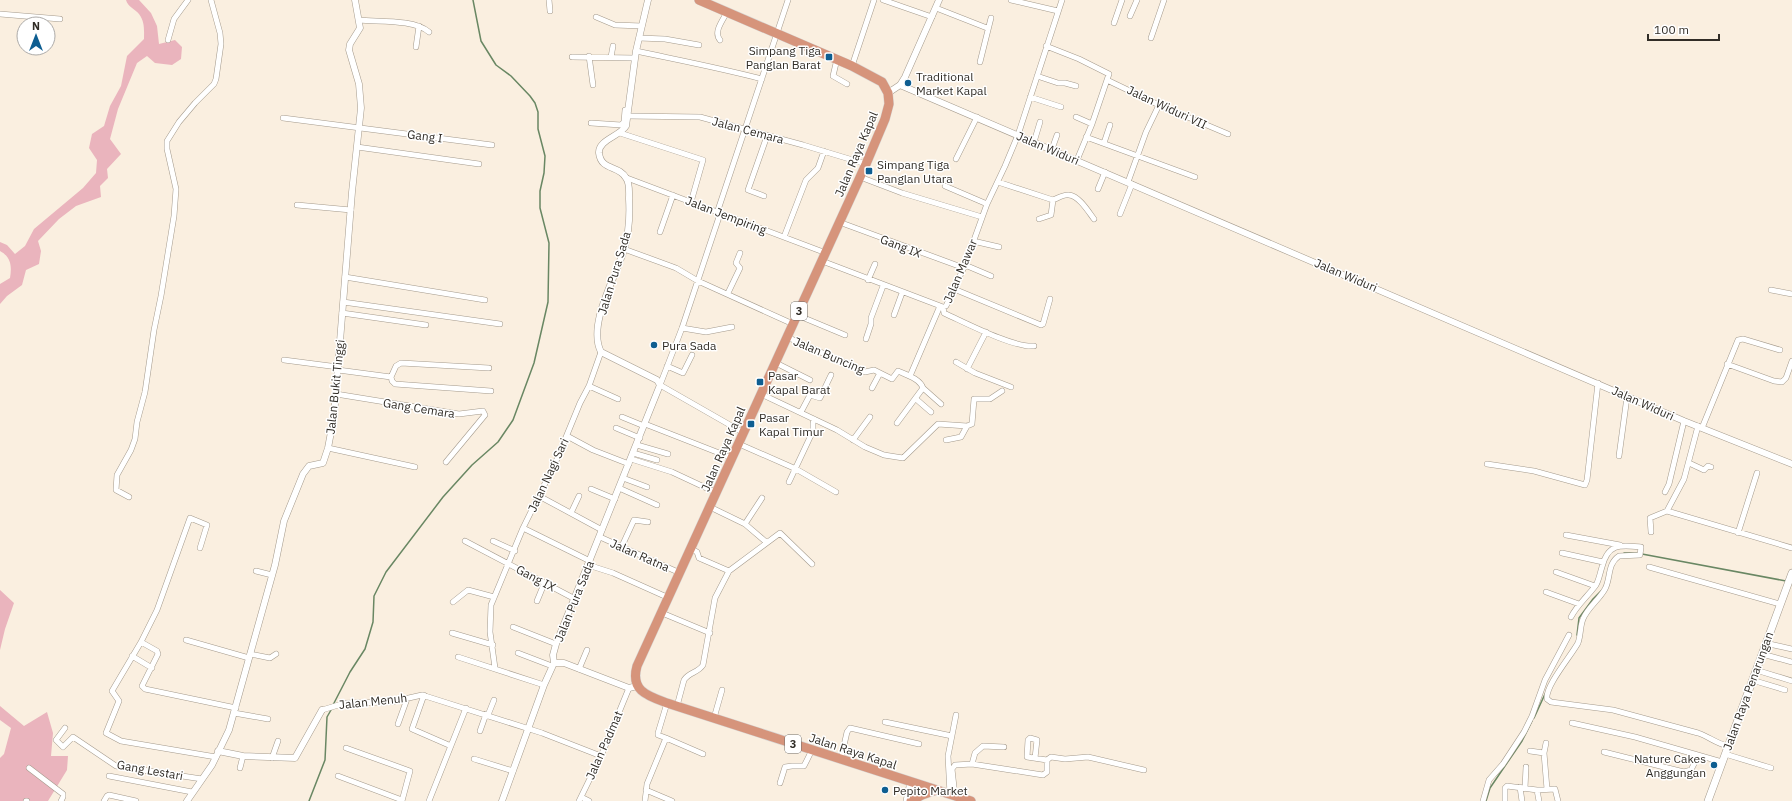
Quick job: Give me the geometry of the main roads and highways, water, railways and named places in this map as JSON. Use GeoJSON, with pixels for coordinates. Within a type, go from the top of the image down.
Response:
{"type":"FeatureCollection","features":[{"type":"Feature","properties":{"kind":"highway"},"geometry":{"type":"LineString","coordinates":[[699,0],[710,2]]}},
{"type":"Feature","properties":{"kind":"highway","name":"Jalan Raya Kapal"},"geometry":{"type":"LineString","coordinates":[[710,2],[727,12],[837,59],[879,80],[888,92],[889,104],[866,164],[637,666],[633,687],[672,705],[971,801]]}},
{"type":"Feature","properties":{"kind":"highway"},"geometry":{"type":"LineString","coordinates":[[912,801],[922,795],[936,790]]}},
{"type":"Feature","properties":{"kind":"main road","name":"Jalan Raya Penarungan"},"geometry":{"type":"LineString","coordinates":[[1709,801],[1765,643],[1790,578]]}},
{"type":"Feature","properties":{"kind":"main road"},"geometry":{"type":"LineString","coordinates":[[907,801],[912,782]]}},
{"type":"Feature","properties":{"kind":"waterway"},"geometry":{"type":"LineString","coordinates":[[333,705],[350,672],[365,649],[373,622],[374,596],[386,572],[443,497],[472,465],[498,442],[513,420],[534,363],[548,302],[549,243],[540,208],[540,191],[544,173],[545,156],[538,129],[538,112],[535,103],[530,96],[511,76],[496,65],[481,41],[473,0]]}},
{"type":"Feature","properties":{"kind":"waterway"},"geometry":{"type":"LineString","coordinates":[[1624,553],[1639,553]]}},
{"type":"Feature","properties":{"kind":"waterway"},"geometry":{"type":"LineString","coordinates":[[1642,554],[1786,581]]}},
{"type":"Feature","properties":{"kind":"waterway"},"geometry":{"type":"LineString","coordinates":[[1577,635],[1579,618],[1601,591]]}},
{"type":"Feature","properties":{"kind":"waterway"},"geometry":{"type":"LineString","coordinates":[[1534,718],[1545,694]]}},
{"type":"Feature","properties":{"kind":"waterway"},"geometry":{"type":"LineString","coordinates":[[309,801],[325,760],[327,717],[331,710]]}},
{"type":"Feature","properties":{"kind":"waterway"},"geometry":{"type":"LineString","coordinates":[[1486,801],[1490,788],[1522,741],[1532,721]]}},
{"type":"Feature","properties":{"kind":"place","name":"Simpang Tiga Panglan Barat"},"geometry":{"type":"Point","coordinates":[829,57]}},
{"type":"Feature","properties":{"kind":"place","name":"Traditional Market Kapal"},"geometry":{"type":"Point","coordinates":[908,83]}},
{"type":"Feature","properties":{"kind":"place","name":"Simpang Tiga Panglan Utara"},"geometry":{"type":"Point","coordinates":[869,171]}},
{"type":"Feature","properties":{"kind":"place","name":"Pura Sada"},"geometry":{"type":"Point","coordinates":[654,345]}},
{"type":"Feature","properties":{"kind":"place","name":"Pasar Kapal Barat"},"geometry":{"type":"Point","coordinates":[760,382]}},
{"type":"Feature","properties":{"kind":"place","name":"Pasar Kapal Timur"},"geometry":{"type":"Point","coordinates":[751,424]}},
{"type":"Feature","properties":{"kind":"place","name":"Nature Cakes Anggungan"},"geometry":{"type":"Point","coordinates":[1714,765]}},
{"type":"Feature","properties":{"kind":"place","name":"Pepito Market"},"geometry":{"type":"Point","coordinates":[885,790]}}]}
